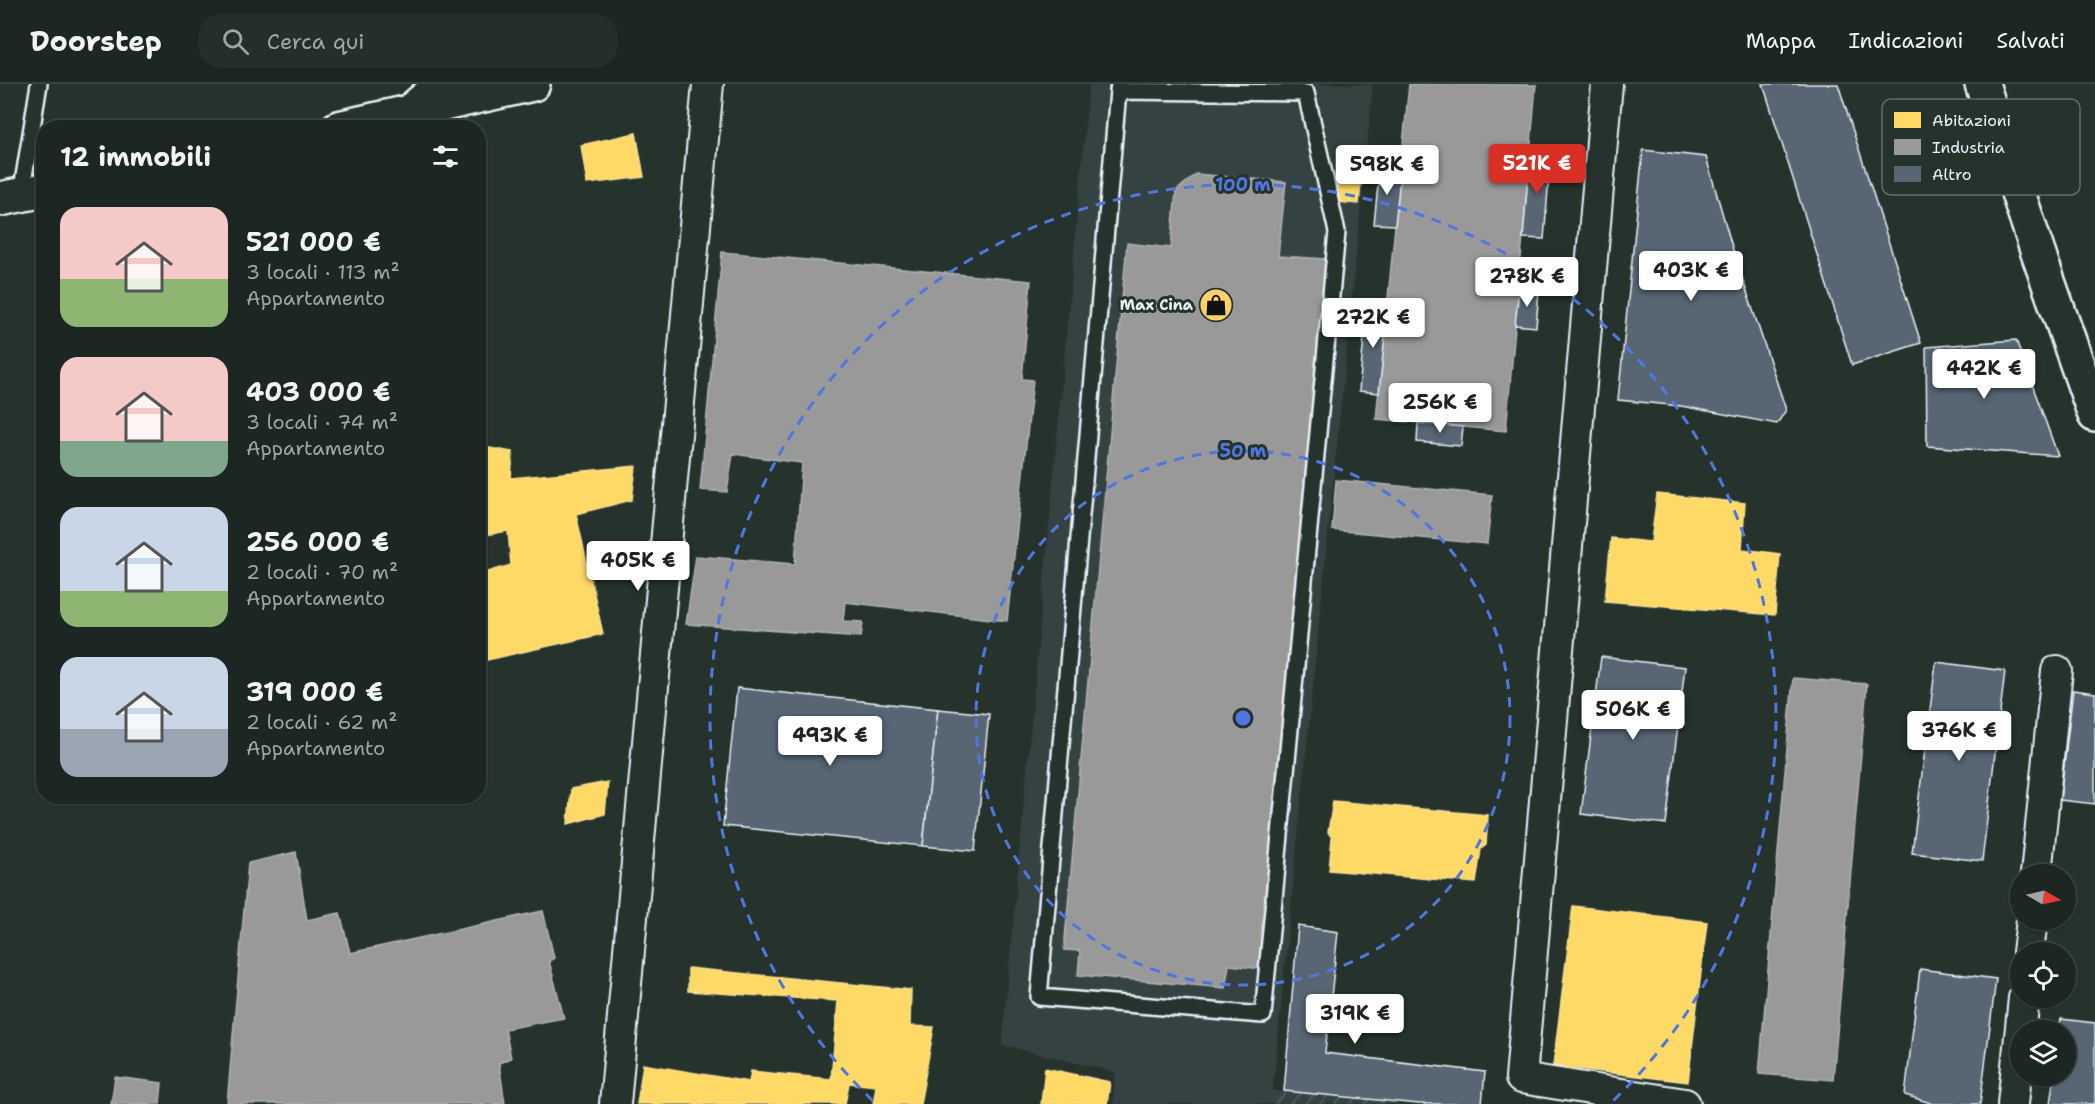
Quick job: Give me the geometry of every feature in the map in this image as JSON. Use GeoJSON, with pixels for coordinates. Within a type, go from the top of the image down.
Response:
{"type":"FeatureCollection","features":[{"type":"Feature","properties":{"kind":"street"},"geometry":{"type":"LineString","coordinates":[[408,113],[442,84]]}},
{"type":"Feature","properties":{"kind":"street"},"geometry":{"type":"LineString","coordinates":[[375,120],[533,84]]}},
{"type":"Feature","properties":{"kind":"street"},"geometry":{"type":"LineString","coordinates":[[615,1104],[708,84]]}},
{"type":"Feature","properties":{"kind":"street"},"geometry":{"type":"LineString","coordinates":[[1607,84],[1521,1078],[1685,1104]]}},
{"type":"Feature","properties":{"kind":"street"},"geometry":{"type":"LineString","coordinates":[[1982,84],[1987,99]]}},
{"type":"Feature","properties":{"kind":"street"},"geometry":{"type":"LineString","coordinates":[[2019,195],[2095,415]]}},
{"type":"Feature","properties":{"kind":"street"},"geometry":{"type":"LineString","coordinates":[[2037,864],[2057,671]]}},
{"type":"Feature","properties":{"kind":"street"},"geometry":{"type":"LineString","coordinates":[[2013,1104],[2023,1008]]}},
{"type":"Feature","properties":{"kind":"lane"},"geometry":{"type":"LineString","coordinates":[[21,194],[39,84]]}},
{"type":"Feature","properties":{"kind":"lane"},"geometry":{"type":"LineString","coordinates":[[1118,88],[1306,93],[1337,232],[1263,1015],[1039,998],[1118,88]]}},
{"type":"Feature","properties":{"kind":"shaded area"},"geometry":{"type":"Polygon","coordinates":[[[1089,84],[1373,84],[1271,1104],[1113,1104],[1115,1072],[1002,1045],[1089,84]]]}},
{"type":"Feature","properties":{"kind":"shaded area"},"geometry":{"type":"Polygon","coordinates":[[[1272,1091],[1410,1104],[1271,1104],[1272,1091]]]}},
{"type":"Feature","properties":{"kind":"building: Abitazioni"},"geometry":{"type":"Polygon","coordinates":[[[636,133],[644,177],[587,184],[581,145],[636,133]]]}},
{"type":"Feature","properties":{"kind":"building: Abitazioni"},"geometry":{"type":"Polygon","coordinates":[[[1341,148],[1364,150],[1359,204],[1336,202],[1341,148]]]}},
{"type":"Feature","properties":{"kind":"building: Abitazioni"},"geometry":{"type":"Polygon","coordinates":[[[486,447],[513,452],[511,478],[636,466],[632,500],[576,514],[603,634],[486,660],[486,573],[511,565],[508,531],[486,535],[486,447]]]}},
{"type":"Feature","properties":{"kind":"building: Abitazioni"},"geometry":{"type":"Polygon","coordinates":[[[1657,494],[1745,503],[1742,549],[1780,554],[1775,615],[1605,601],[1611,538],[1651,542],[1657,494]]]}},
{"type":"Feature","properties":{"kind":"building: Abitazioni"},"geometry":{"type":"Polygon","coordinates":[[[608,782],[605,814],[568,824],[571,789],[608,782]]]}},
{"type":"Feature","properties":{"kind":"building: Abitazioni"},"geometry":{"type":"Polygon","coordinates":[[[1333,801],[1488,815],[1486,845],[1481,849],[1476,883],[1329,870],[1332,838],[1328,832],[1333,801]]]}},
{"type":"Feature","properties":{"kind":"building: Abitazioni"},"geometry":{"type":"Polygon","coordinates":[[[1573,906],[1707,922],[1688,1082],[1553,1066],[1573,906]]]}},
{"type":"Feature","properties":{"kind":"building: Abitazioni"},"geometry":{"type":"Polygon","coordinates":[[[688,968],[911,990],[910,1026],[934,1027],[920,1104],[873,1104],[876,1086],[849,1083],[845,1104],[637,1104],[643,1064],[749,1082],[751,1071],[831,1079],[838,1001],[688,991],[688,968]]]}},
{"type":"Feature","properties":{"kind":"building: Abitazioni"},"geometry":{"type":"Polygon","coordinates":[[[1045,1068],[1110,1082],[1107,1104],[1041,1104],[1045,1068]]]}},
{"type":"Feature","properties":{"kind":"building: Industria"},"geometry":{"type":"Polygon","coordinates":[[[1409,84],[1536,85],[1506,431],[1376,419],[1409,84]]]}},
{"type":"Feature","properties":{"kind":"building: Industria"},"geometry":{"type":"Polygon","coordinates":[[[1196,174],[1286,182],[1278,256],[1326,259],[1261,969],[1229,965],[1225,988],[1078,975],[1080,951],[1064,950],[1127,243],[1171,248],[1176,191],[1196,174]]]}},
{"type":"Feature","properties":{"kind":"building: Industria"},"geometry":{"type":"Polygon","coordinates":[[[722,252],[1031,281],[1022,379],[1033,380],[1007,621],[845,602],[843,621],[863,622],[861,637],[686,624],[696,556],[795,564],[802,463],[733,454],[727,492],[700,490],[722,252]]]}},
{"type":"Feature","properties":{"kind":"building: Industria"},"geometry":{"type":"Polygon","coordinates":[[[1336,480],[1492,495],[1487,544],[1332,530],[1336,480]]]}},
{"type":"Feature","properties":{"kind":"building: Industria"},"geometry":{"type":"Polygon","coordinates":[[[1793,678],[1867,684],[1833,1080],[1759,1074],[1793,678]]]}},
{"type":"Feature","properties":{"kind":"building: Industria"},"geometry":{"type":"Polygon","coordinates":[[[296,852],[307,920],[340,913],[350,953],[543,911],[554,958],[549,961],[564,1018],[505,1029],[511,1058],[499,1063],[505,1104],[227,1104],[248,863],[296,852]]]}},
{"type":"Feature","properties":{"kind":"building: Industria"},"geometry":{"type":"Polygon","coordinates":[[[115,1077],[162,1083],[160,1104],[111,1104],[115,1077]]]}},
{"type":"Feature","properties":{"kind":"building: Altro"},"geometry":{"type":"Polygon","coordinates":[[[1763,84],[1838,84],[1921,343],[1852,365],[1763,84]]]}},
{"type":"Feature","properties":{"kind":"building: Altro"},"geometry":{"type":"Polygon","coordinates":[[[1643,150],[1706,157],[1733,250],[1786,410],[1777,424],[1681,406],[1618,400],[1643,150]]]}},
{"type":"Feature","properties":{"kind":"building: Altro"},"geometry":{"type":"Polygon","coordinates":[[[1530,151],[1551,153],[1544,239],[1523,238],[1530,151]]]}},
{"type":"Feature","properties":{"kind":"building: Altro"},"geometry":{"type":"Polygon","coordinates":[[[1380,166],[1401,168],[1395,225],[1374,224],[1380,166]]]}},
{"type":"Feature","properties":{"kind":"building: Altro"},"geometry":{"type":"Polygon","coordinates":[[[1519,289],[1539,290],[1536,327],[1515,325],[1519,289]]]}},
{"type":"Feature","properties":{"kind":"building: Altro"},"geometry":{"type":"Polygon","coordinates":[[[1367,305],[1388,307],[1379,393],[1359,391],[1367,305]]]}},
{"type":"Feature","properties":{"kind":"building: Altro"},"geometry":{"type":"Polygon","coordinates":[[[2016,340],[2058,456],[1927,446],[1926,347],[2016,340]]]}},
{"type":"Feature","properties":{"kind":"building: Altro"},"geometry":{"type":"Polygon","coordinates":[[[1418,423],[1463,427],[1461,446],[1417,442],[1418,423]]]}},
{"type":"Feature","properties":{"kind":"building: Altro"},"geometry":{"type":"Polygon","coordinates":[[[1601,657],[1685,667],[1666,824],[1581,814],[1601,657]]]}},
{"type":"Feature","properties":{"kind":"building: Altro"},"geometry":{"type":"Polygon","coordinates":[[[1936,662],[2005,671],[1982,861],[1912,853],[1936,662]]]}},
{"type":"Feature","properties":{"kind":"building: Altro"},"geometry":{"type":"Polygon","coordinates":[[[737,688],[938,709],[923,846],[723,826],[737,688]]]}},
{"type":"Feature","properties":{"kind":"building: Altro"},"geometry":{"type":"Polygon","coordinates":[[[2073,690],[2095,693],[2095,804],[2060,800],[2073,690]]]}},
{"type":"Feature","properties":{"kind":"building: Altro"},"geometry":{"type":"Polygon","coordinates":[[[938,709],[989,714],[975,851],[923,846],[938,709]]]}},
{"type":"Feature","properties":{"kind":"building: Altro"},"geometry":{"type":"Polygon","coordinates":[[[1298,926],[1338,932],[1325,1053],[1485,1072],[1482,1104],[1419,1104],[1284,1091],[1298,926]]]}},
{"type":"Feature","properties":{"kind":"building: Altro"},"geometry":{"type":"Polygon","coordinates":[[[1920,969],[1996,979],[1980,1104],[1934,1104],[1905,1095],[1920,969]]]}},
{"type":"Feature","properties":{"kind":"building: Altro"},"geometry":{"type":"Polygon","coordinates":[[[2076,1021],[2095,1023],[2095,1104],[2050,1104],[2053,1086],[2076,1086],[2076,1021]]]}},
{"type":"Feature","properties":{"kind":"place","name":"Max Cina"},"geometry":{"type":"Point","coordinates":[1216,305]}}]}
